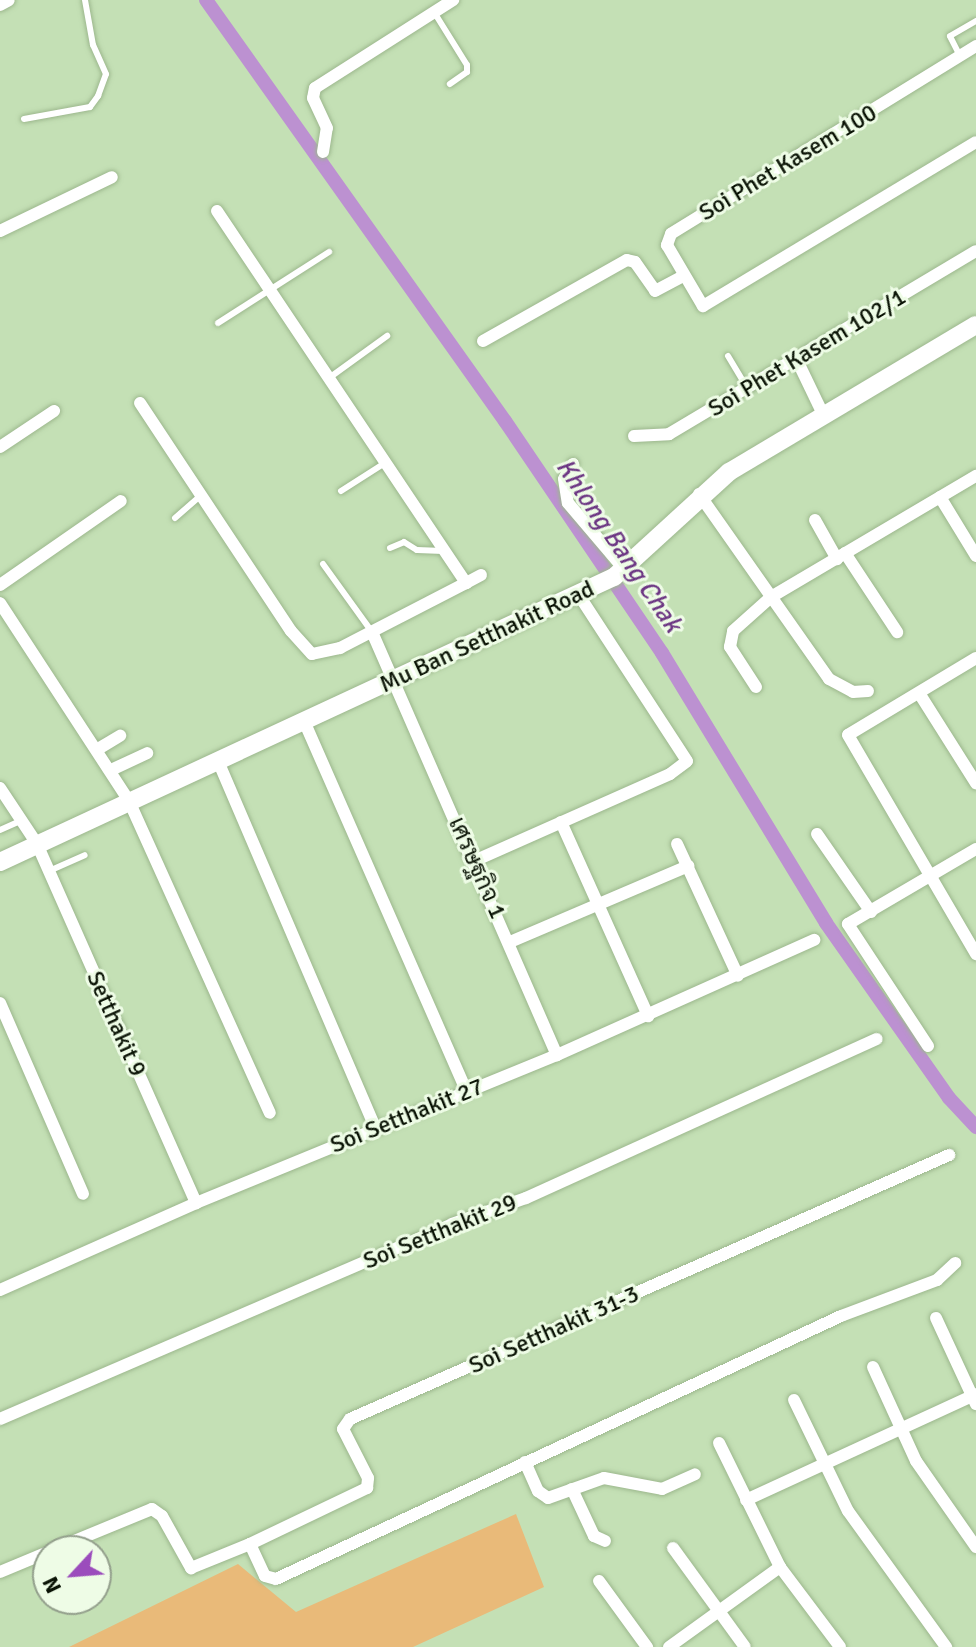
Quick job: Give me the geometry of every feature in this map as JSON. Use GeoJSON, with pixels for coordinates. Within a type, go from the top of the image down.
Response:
{"type":"FeatureCollection","features":[{"type":"Feature","properties":{"kind":"street"},"geometry":{"type":"LineString","coordinates":[[0,5],[9,0]]}},
{"type":"Feature","properties":{"kind":"street"},"geometry":{"type":"LineString","coordinates":[[323,152],[327,128],[313,98],[315,88],[453,0]]}},
{"type":"Feature","properties":{"kind":"street","name":"Soi Phet Kasem 100"},"geometry":{"type":"LineString","coordinates":[[976,46],[671,234],[667,245],[703,306],[976,142]]}},
{"type":"Feature","properties":{"kind":"street"},"geometry":{"type":"LineString","coordinates":[[0,231],[112,177]]}},
{"type":"Feature","properties":{"kind":"street"},"geometry":{"type":"LineString","coordinates":[[217,211],[466,583]]}},
{"type":"Feature","properties":{"kind":"street","name":"Soi Phet Kasem 102/1"},"geometry":{"type":"LineString","coordinates":[[634,436],[669,434],[976,251]]}},
{"type":"Feature","properties":{"kind":"street"},"geometry":{"type":"LineString","coordinates":[[483,341],[627,260],[635,262],[655,291],[683,276]]}},
{"type":"Feature","properties":{"kind":"street","name":"Mu Ban Setthakit Road"},"geometry":{"type":"LineString","coordinates":[[0,862],[619,573],[699,494],[823,414],[976,325]]}},
{"type":"Feature","properties":{"kind":"street"},"geometry":{"type":"LineString","coordinates":[[796,358],[823,414]]}},
{"type":"Feature","properties":{"kind":"street"},"geometry":{"type":"LineString","coordinates":[[140,403],[200,496],[312,654],[328,654],[481,575]]}},
{"type":"Feature","properties":{"kind":"street"},"geometry":{"type":"LineString","coordinates":[[0,447],[54,411]]}},
{"type":"Feature","properties":{"kind":"street"},"geometry":{"type":"LineString","coordinates":[[573,464],[564,479],[568,503],[619,573]]}},
{"type":"Feature","properties":{"kind":"street"},"geometry":{"type":"LineString","coordinates":[[756,687],[730,647],[733,631],[771,597],[976,476]]}},
{"type":"Feature","properties":{"kind":"street"},"geometry":{"type":"LineString","coordinates":[[699,494],[829,679],[853,692],[868,691]]}},
{"type":"Feature","properties":{"kind":"street"},"geometry":{"type":"LineString","coordinates":[[940,497],[976,556]]}},
{"type":"Feature","properties":{"kind":"street"},"geometry":{"type":"LineString","coordinates":[[0,585],[121,501]]}},
{"type":"Feature","properties":{"kind":"street"},"geometry":{"type":"LineString","coordinates":[[815,520],[897,632]]}},
{"type":"Feature","properties":{"kind":"street"},"geometry":{"type":"LineString","coordinates":[[474,861],[687,761],[584,591]]}},
{"type":"Feature","properties":{"kind":"street"},"geometry":{"type":"LineString","coordinates":[[0,603],[98,749],[129,801],[270,1113]]}},
{"type":"Feature","properties":{"kind":"street","name":"เศรษฐกิจ 1"},"geometry":{"type":"LineString","coordinates":[[372,632],[557,1055]]}},
{"type":"Feature","properties":{"kind":"street"},"geometry":{"type":"LineString","coordinates":[[976,658],[848,735],[976,954]]}},
{"type":"Feature","properties":{"kind":"street"},"geometry":{"type":"LineString","coordinates":[[919,693],[976,783]]}},
{"type":"Feature","properties":{"kind":"street"},"geometry":{"type":"LineString","coordinates":[[304,721],[467,1092]]}},
{"type":"Feature","properties":{"kind":"street"},"geometry":{"type":"LineString","coordinates":[[98,749],[120,736]]}},
{"type":"Feature","properties":{"kind":"street"},"geometry":{"type":"LineString","coordinates":[[111,770],[147,753]]}},
{"type":"Feature","properties":{"kind":"street"},"geometry":{"type":"LineString","coordinates":[[218,761],[375,1128]]}},
{"type":"Feature","properties":{"kind":"street","name":"Setthakit 9"},"geometry":{"type":"LineString","coordinates":[[0,788],[37,844],[196,1203]]}},
{"type":"Feature","properties":{"kind":"street"},"geometry":{"type":"LineString","coordinates":[[561,822],[648,1016]]}},
{"type":"Feature","properties":{"kind":"street"},"geometry":{"type":"LineString","coordinates":[[817,834],[871,912]]}},
{"type":"Feature","properties":{"kind":"street"},"geometry":{"type":"LineString","coordinates":[[677,844],[738,976]]}},
{"type":"Feature","properties":{"kind":"street"},"geometry":{"type":"LineString","coordinates":[[928,1046],[848,924],[976,849]]}},
{"type":"Feature","properties":{"kind":"street"},"geometry":{"type":"LineString","coordinates":[[510,942],[688,866]]}},
{"type":"Feature","properties":{"kind":"street","name":"Soi Setthakit 27"},"geometry":{"type":"LineString","coordinates":[[0,1290],[196,1203],[648,1016],[814,940]]}},
{"type":"Feature","properties":{"kind":"street"},"geometry":{"type":"LineString","coordinates":[[0,1003],[83,1194]]}},
{"type":"Feature","properties":{"kind":"street","name":"Soi Setthakit 29"},"geometry":{"type":"LineString","coordinates":[[0,1419],[452,1224],[526,1198],[877,1039]]}},
{"type":"Feature","properties":{"kind":"street","name":"Soi Setthakit 31-3"},"geometry":{"type":"LineString","coordinates":[[88,1535],[152,1509],[162,1516],[191,1568],[250,1544],[367,1488],[368,1478],[343,1429],[350,1419],[949,1155]]}},
{"type":"Feature","properties":{"kind":"street"},"geometry":{"type":"LineString","coordinates":[[250,1544],[265,1576],[276,1579],[841,1316],[937,1280],[955,1263]]}},
{"type":"Feature","properties":{"kind":"street"},"geometry":{"type":"LineString","coordinates":[[746,1500],[975,1398],[936,1318]]}},
{"type":"Feature","properties":{"kind":"street"},"geometry":{"type":"LineString","coordinates":[[873,1367],[916,1461],[976,1547]]}},
{"type":"Feature","properties":{"kind":"street"},"geometry":{"type":"LineString","coordinates":[[794,1400],[848,1511],[946,1647]]}},
{"type":"Feature","properties":{"kind":"street"},"geometry":{"type":"LineString","coordinates":[[719,1443],[780,1567],[840,1647]]}},
{"type":"Feature","properties":{"kind":"street"},"geometry":{"type":"LineString","coordinates":[[525,1462],[543,1497],[604,1478],[662,1489],[695,1474]]}},
{"type":"Feature","properties":{"kind":"street"},"geometry":{"type":"LineString","coordinates":[[572,1489],[594,1536],[605,1541]]}},
{"type":"Feature","properties":{"kind":"street"},"geometry":{"type":"LineString","coordinates":[[673,1548],[745,1647]]}},
{"type":"Feature","properties":{"kind":"street","name":"Soi Setthakit 31-3"},"geometry":{"type":"LineString","coordinates":[[0,1572],[32,1558]]}},
{"type":"Feature","properties":{"kind":"street"},"geometry":{"type":"LineString","coordinates":[[669,1647],[780,1567]]}},
{"type":"Feature","properties":{"kind":"street"},"geometry":{"type":"LineString","coordinates":[[599,1581],[647,1647]]}},
{"type":"Feature","properties":{"kind":"lane"},"geometry":{"type":"LineString","coordinates":[[24,119],[90,107],[98,96],[106,74],[93,45],[85,0]]}},
{"type":"Feature","properties":{"kind":"lane"},"geometry":{"type":"LineString","coordinates":[[434,12],[467,65],[467,72],[450,84]]}},
{"type":"Feature","properties":{"kind":"lane"},"geometry":{"type":"LineString","coordinates":[[960,56],[950,36],[976,21]]}},
{"type":"Feature","properties":{"kind":"lane"},"geometry":{"type":"LineString","coordinates":[[218,323],[267,288],[329,252]]}},
{"type":"Feature","properties":{"kind":"lane"},"geometry":{"type":"LineString","coordinates":[[329,378],[387,336]]}},
{"type":"Feature","properties":{"kind":"lane"},"geometry":{"type":"LineString","coordinates":[[728,356],[747,388]]}},
{"type":"Feature","properties":{"kind":"lane"},"geometry":{"type":"LineString","coordinates":[[341,491],[386,462]]}},
{"type":"Feature","properties":{"kind":"lane"},"geometry":{"type":"LineString","coordinates":[[175,518],[200,496]]}},
{"type":"Feature","properties":{"kind":"lane"},"geometry":{"type":"LineString","coordinates":[[390,548],[404,542],[417,550],[443,551]]}},
{"type":"Feature","properties":{"kind":"lane"},"geometry":{"type":"LineString","coordinates":[[323,564],[372,632]]}},
{"type":"Feature","properties":{"kind":"lane"},"geometry":{"type":"LineString","coordinates":[[0,830],[22,820]]}},
{"type":"Feature","properties":{"kind":"lane"},"geometry":{"type":"LineString","coordinates":[[48,872],[85,855]]}},
{"type":"Feature","properties":{"kind":"shaded area"},"geometry":{"type":"Polygon","coordinates":[[[516,1514],[544,1587],[413,1647],[69,1647],[238,1564],[296,1612],[516,1514]]]}},
{"type":"Feature","properties":{"kind":"waterway","name":"Khlong Bang Chak"},"geometry":{"type":"LineString","coordinates":[[206,0],[505,421],[662,653],[826,923],[949,1098],[976,1127]]}}]}
